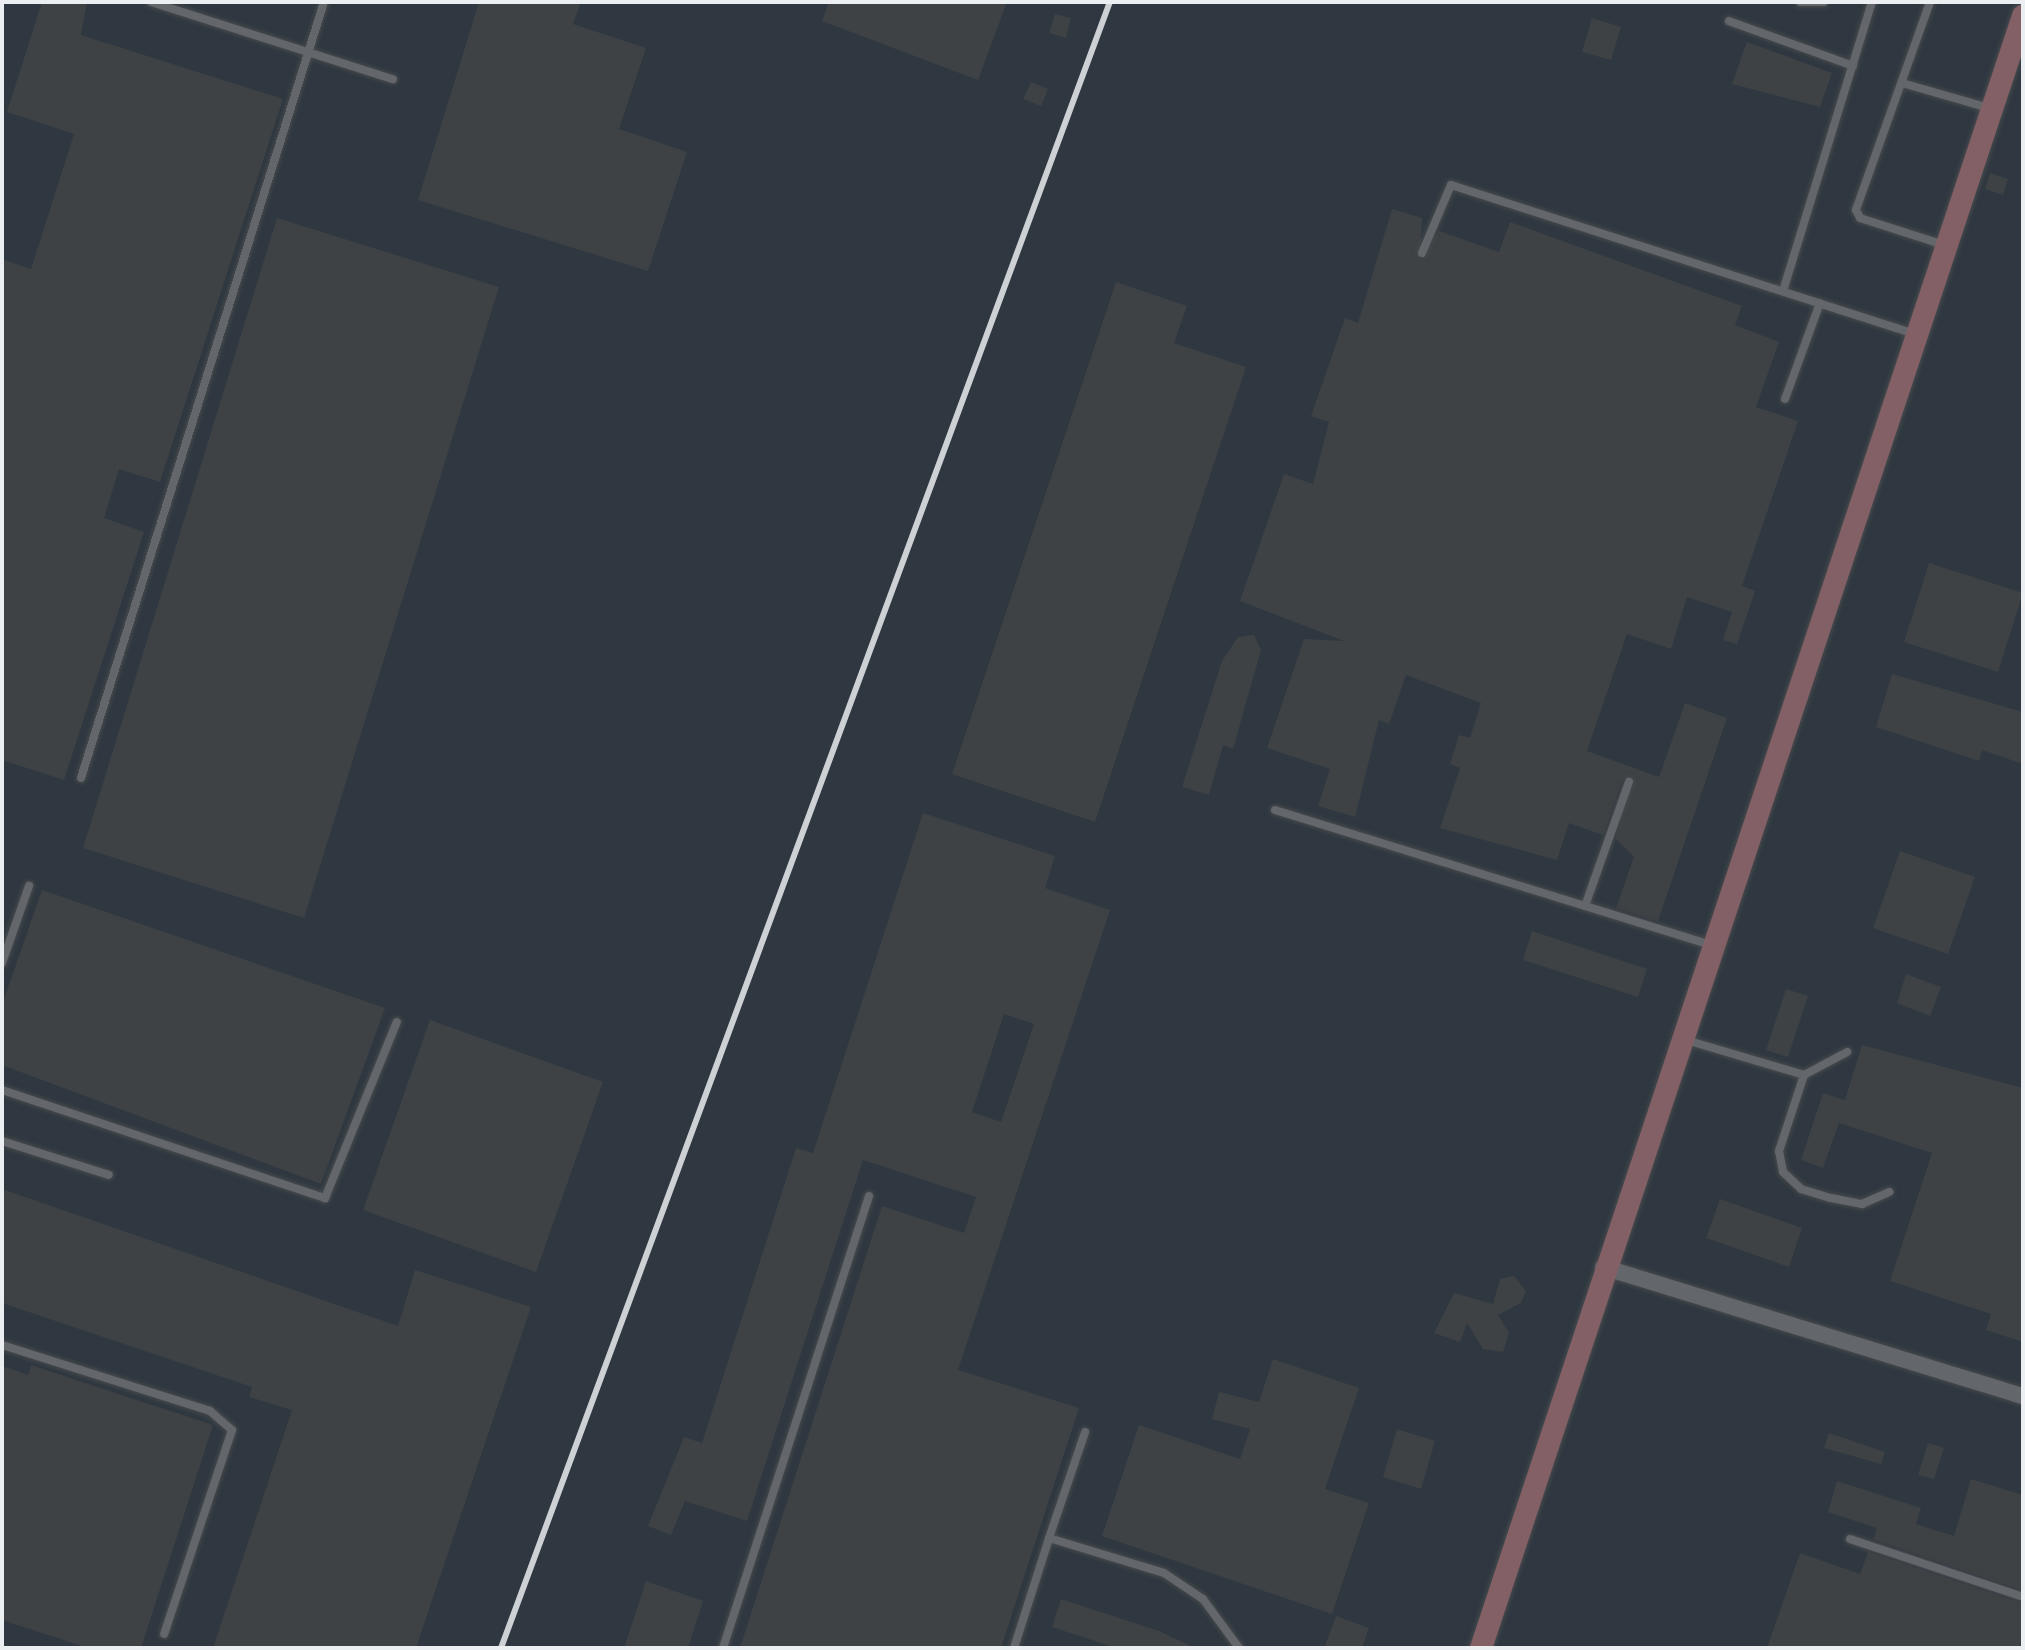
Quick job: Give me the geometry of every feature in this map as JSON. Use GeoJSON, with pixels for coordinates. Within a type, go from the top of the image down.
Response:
{"type":"FeatureCollection","features":[{"type":"Feature","properties":{"kind":"street"},"geometry":{"type":"LineString","coordinates":[[1481,1648],[1603,1267],[2023,16]]}},
{"type":"Feature","properties":{"kind":"street"},"geometry":{"type":"LineString","coordinates":[[1603,1267],[2023,1396]]}},
{"type":"Feature","properties":{"kind":"lane"},"geometry":{"type":"LineString","coordinates":[[151,2],[311,50],[393,79]]}},
{"type":"Feature","properties":{"kind":"lane"},"geometry":{"type":"LineString","coordinates":[[81,778],[324,2]]}},
{"type":"Feature","properties":{"kind":"lane"},"geometry":{"type":"LineString","coordinates":[[1800,2],[1824,2]]}},
{"type":"Feature","properties":{"kind":"lane"},"geometry":{"type":"LineString","coordinates":[[1783,291],[1872,2]]}},
{"type":"Feature","properties":{"kind":"lane"},"geometry":{"type":"LineString","coordinates":[[1930,2],[1857,215],[1944,245]]}},
{"type":"Feature","properties":{"kind":"lane"},"geometry":{"type":"LineString","coordinates":[[1729,21],[1853,66]]}},
{"type":"Feature","properties":{"kind":"lane"},"geometry":{"type":"LineString","coordinates":[[1902,83],[1991,108]]}},
{"type":"Feature","properties":{"kind":"lane"},"geometry":{"type":"LineString","coordinates":[[1422,253],[1451,185],[1914,334]]}},
{"type":"Feature","properties":{"kind":"lane"},"geometry":{"type":"LineString","coordinates":[[1785,399],[1820,303]]}},
{"type":"Feature","properties":{"kind":"lane"},"geometry":{"type":"LineString","coordinates":[[1585,906],[1629,782]]}},
{"type":"Feature","properties":{"kind":"lane"},"geometry":{"type":"LineString","coordinates":[[1275,810],[1712,945]]}},
{"type":"Feature","properties":{"kind":"lane"},"geometry":{"type":"LineString","coordinates":[[2,963],[29,886]]}},
{"type":"Feature","properties":{"kind":"lane"},"geometry":{"type":"LineString","coordinates":[[2,1090],[325,1198],[397,1022]]}},
{"type":"Feature","properties":{"kind":"lane"},"geometry":{"type":"LineString","coordinates":[[1681,1038],[1804,1075]]}},
{"type":"Feature","properties":{"kind":"lane"},"geometry":{"type":"LineString","coordinates":[[1847,1052],[1804,1075],[1779,1151],[1783,1172],[1801,1189],[1862,1204],[1889,1192]]}},
{"type":"Feature","properties":{"kind":"lane"},"geometry":{"type":"LineString","coordinates":[[2,1141],[109,1175]]}},
{"type":"Feature","properties":{"kind":"lane"},"geometry":{"type":"LineString","coordinates":[[723,1648],[869,1196]]}},
{"type":"Feature","properties":{"kind":"lane"},"geometry":{"type":"LineString","coordinates":[[2,1345],[210,1411],[232,1430],[164,1634]]}},
{"type":"Feature","properties":{"kind":"lane"},"geometry":{"type":"LineString","coordinates":[[1014,1648],[1085,1432]]}},
{"type":"Feature","properties":{"kind":"lane"},"geometry":{"type":"LineString","coordinates":[[1049,1538],[1164,1573],[1203,1599],[1239,1648]]}},
{"type":"Feature","properties":{"kind":"lane"},"geometry":{"type":"LineString","coordinates":[[1850,1539],[2023,1597]]}},
{"type":"Feature","properties":{"kind":"shaded area"},"geometry":{"type":"Polygon","coordinates":[[[2,2],[2023,2],[2023,1648],[2,1648],[2,2]]]}},
{"type":"Feature","properties":{"kind":"building"},"geometry":{"type":"Polygon","coordinates":[[[42,2],[87,2],[81,35],[283,99],[160,482],[119,469],[104,518],[144,532],[64,780],[2,760],[2,259],[31,269],[74,134],[7,112],[42,2]]]}},
{"type":"Feature","properties":{"kind":"building"},"geometry":{"type":"Polygon","coordinates":[[[479,2],[581,2],[573,24],[646,48],[619,129],[687,152],[648,271],[418,200],[479,2]]]}},
{"type":"Feature","properties":{"kind":"building"},"geometry":{"type":"Polygon","coordinates":[[[829,2],[1007,2],[978,80],[822,21],[829,2]]]}},
{"type":"Feature","properties":{"kind":"building"},"geometry":{"type":"Polygon","coordinates":[[[1055,14],[1071,18],[1066,38],[1049,33],[1055,14]]]}},
{"type":"Feature","properties":{"kind":"building"},"geometry":{"type":"Polygon","coordinates":[[[1592,18],[1621,27],[1611,60],[1582,52],[1592,18]]]}},
{"type":"Feature","properties":{"kind":"building"},"geometry":{"type":"Polygon","coordinates":[[[1747,42],[1832,73],[1820,107],[1732,84],[1747,42]]]}},
{"type":"Feature","properties":{"kind":"building"},"geometry":{"type":"Polygon","coordinates":[[[1031,82],[1048,89],[1041,106],[1023,99],[1031,82]]]}},
{"type":"Feature","properties":{"kind":"building"},"geometry":{"type":"Polygon","coordinates":[[[1990,173],[2008,179],[2003,195],[1985,189],[1990,173]]]}},
{"type":"Feature","properties":{"kind":"building"},"geometry":{"type":"Polygon","coordinates":[[[1392,209],[1422,218],[1420,260],[1439,231],[1499,252],[1510,222],[1742,306],[1735,325],[1779,342],[1756,407],[1798,421],[1742,586],[1755,591],[1737,644],[1723,640],[1732,612],[1687,597],[1671,649],[1627,634],[1587,751],[1659,777],[1685,703],[1727,718],[1658,921],[1616,908],[1634,857],[1616,839],[1632,776],[1622,780],[1603,835],[1569,823],[1557,860],[1440,828],[1460,768],[1450,764],[1459,735],[1470,738],[1481,703],[1406,675],[1389,724],[1379,720],[1355,817],[1318,806],[1330,769],[1267,748],[1304,639],[1344,641],[1240,601],[1284,474],[1313,484],[1329,422],[1311,416],[1345,318],[1358,323],[1392,209]]]}},
{"type":"Feature","properties":{"kind":"building"},"geometry":{"type":"Polygon","coordinates":[[[277,218],[499,287],[304,918],[83,848],[277,218]]]}},
{"type":"Feature","properties":{"kind":"building"},"geometry":{"type":"Polygon","coordinates":[[[1116,282],[1187,306],[1174,343],[1246,367],[1095,822],[952,774],[1116,282]]]}},
{"type":"Feature","properties":{"kind":"building"},"geometry":{"type":"Polygon","coordinates":[[[1929,563],[2023,593],[1998,672],[1904,642],[1929,563]]]}},
{"type":"Feature","properties":{"kind":"building"},"geometry":{"type":"Polygon","coordinates":[[[1254,635],[1261,650],[1233,749],[1223,745],[1209,795],[1182,787],[1222,661],[1238,637],[1254,635]]]}},
{"type":"Feature","properties":{"kind":"building"},"geometry":{"type":"Polygon","coordinates":[[[1892,674],[2023,712],[2023,764],[1982,750],[1979,761],[1876,727],[1892,674]]]}},
{"type":"Feature","properties":{"kind":"building"},"geometry":{"type":"Polygon","coordinates":[[[923,813],[1055,856],[1045,888],[1110,910],[958,1370],[1079,1408],[1001,1648],[740,1648],[882,1206],[964,1233],[976,1197],[863,1160],[747,1521],[685,1501],[671,1535],[648,1526],[684,1437],[702,1443],[796,1148],[813,1153],[923,813]],[[1004,1014],[972,1112],[1001,1122],[1034,1024],[1004,1014]]]}},
{"type":"Feature","properties":{"kind":"building"},"geometry":{"type":"Polygon","coordinates":[[[1900,851],[1975,877],[1948,954],[1873,928],[1900,851]]]}},
{"type":"Feature","properties":{"kind":"building"},"geometry":{"type":"Polygon","coordinates":[[[42,890],[385,1008],[321,1184],[2,1065],[2,1005],[42,890]]]}},
{"type":"Feature","properties":{"kind":"building"},"geometry":{"type":"Polygon","coordinates":[[[1532,931],[1647,969],[1638,997],[1523,960],[1532,931]]]}},
{"type":"Feature","properties":{"kind":"building"},"geometry":{"type":"Polygon","coordinates":[[[1906,974],[1941,987],[1930,1016],[1897,1003],[1906,974]]]}},
{"type":"Feature","properties":{"kind":"building"},"geometry":{"type":"Polygon","coordinates":[[[1786,989],[1808,996],[1788,1057],[1766,1050],[1786,989]]]}},
{"type":"Feature","properties":{"kind":"building"},"geometry":{"type":"Polygon","coordinates":[[[430,1020],[603,1082],[536,1272],[363,1210],[430,1020]]]}},
{"type":"Feature","properties":{"kind":"building"},"geometry":{"type":"Polygon","coordinates":[[[1862,1045],[2023,1088],[2023,1342],[1986,1330],[1991,1314],[1890,1281],[1932,1153],[1839,1123],[1823,1168],[1801,1160],[1823,1093],[1845,1100],[1862,1045]]]}},
{"type":"Feature","properties":{"kind":"building"},"geometry":{"type":"Polygon","coordinates":[[[2,1189],[398,1326],[415,1270],[531,1307],[416,1648],[213,1648],[292,1410],[249,1397],[252,1387],[2,1303],[2,1189]]]}},
{"type":"Feature","properties":{"kind":"building"},"geometry":{"type":"Polygon","coordinates":[[[1720,1199],[1802,1228],[1789,1267],[1706,1238],[1720,1199]]]}},
{"type":"Feature","properties":{"kind":"building"},"geometry":{"type":"Polygon","coordinates":[[[1514,1276],[1526,1291],[1521,1303],[1498,1315],[1509,1333],[1503,1352],[1483,1349],[1467,1323],[1460,1342],[1434,1333],[1454,1293],[1493,1304],[1500,1279],[1514,1276]]]}},
{"type":"Feature","properties":{"kind":"building"},"geometry":{"type":"Polygon","coordinates":[[[1273,1359],[1359,1388],[1325,1489],[1369,1503],[1332,1614],[1102,1536],[1139,1425],[1240,1459],[1250,1429],[1212,1419],[1219,1392],[1259,1402],[1273,1359]]]}},
{"type":"Feature","properties":{"kind":"building"},"geometry":{"type":"Polygon","coordinates":[[[31,1365],[213,1425],[141,1648],[88,1648],[2,1620],[2,1366],[28,1375],[31,1365]]]}},
{"type":"Feature","properties":{"kind":"building"},"geometry":{"type":"Polygon","coordinates":[[[1397,1429],[1435,1441],[1421,1489],[1383,1477],[1397,1429]]]}},
{"type":"Feature","properties":{"kind":"building"},"geometry":{"type":"Polygon","coordinates":[[[1829,1433],[1885,1452],[1881,1464],[1824,1448],[1829,1433]]]}},
{"type":"Feature","properties":{"kind":"building"},"geometry":{"type":"Polygon","coordinates":[[[1928,1443],[1944,1448],[1934,1479],[1918,1475],[1928,1443]]]}},
{"type":"Feature","properties":{"kind":"building"},"geometry":{"type":"Polygon","coordinates":[[[1971,1479],[2023,1495],[2023,1590],[1873,1539],[1877,1528],[1828,1512],[1837,1481],[1921,1508],[1916,1524],[1954,1536],[1971,1479]]]}},
{"type":"Feature","properties":{"kind":"building"},"geometry":{"type":"Polygon","coordinates":[[[1868,1552],[2023,1604],[2023,1648],[1767,1648],[1800,1553],[1860,1574],[1868,1552]]]}},
{"type":"Feature","properties":{"kind":"building"},"geometry":{"type":"Polygon","coordinates":[[[646,1581],[703,1601],[688,1648],[624,1648],[646,1581]]]}},
{"type":"Feature","properties":{"kind":"building"},"geometry":{"type":"Polygon","coordinates":[[[1061,1599],[1159,1631],[1195,1648],[1116,1648],[1052,1627],[1061,1599]]]}},
{"type":"Feature","properties":{"kind":"building"},"geometry":{"type":"Polygon","coordinates":[[[1336,1616],[1369,1628],[1362,1648],[1324,1648],[1336,1616]]]}},
{"type":"Feature","properties":{"kind":"railway"},"geometry":{"type":"LineString","coordinates":[[501,1648],[1110,2]]}}]}
